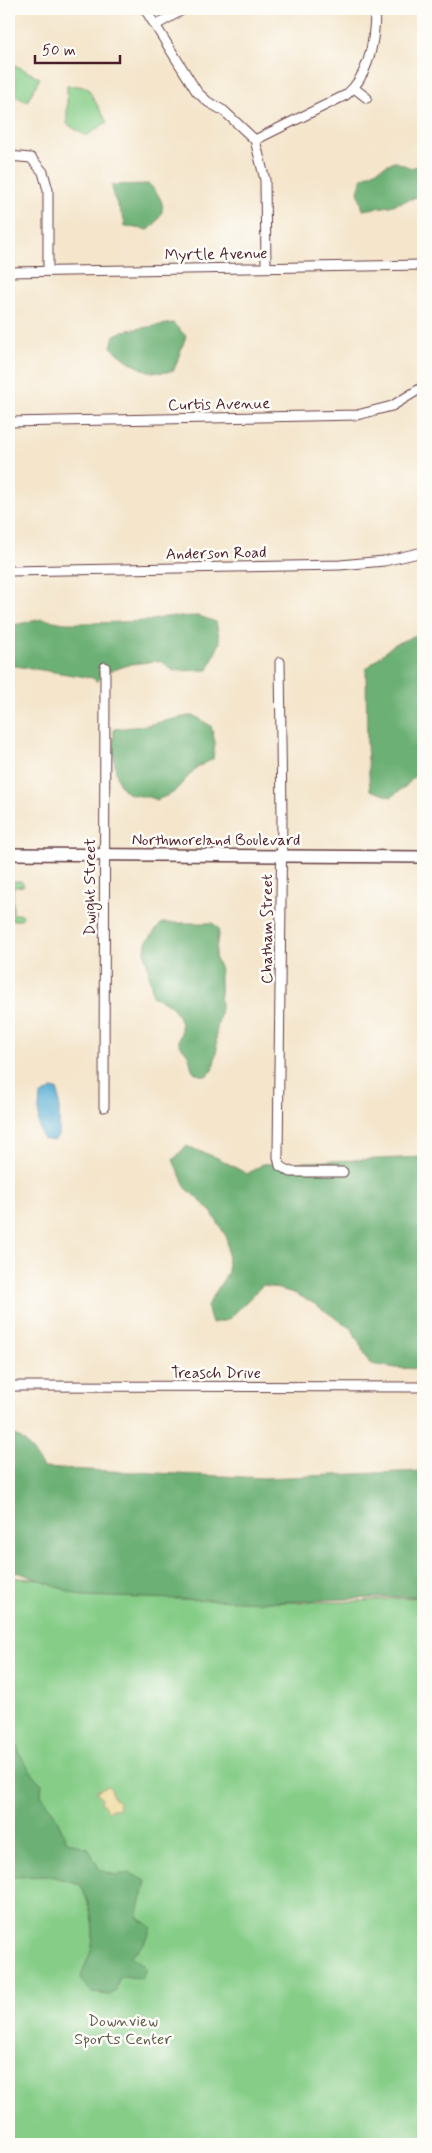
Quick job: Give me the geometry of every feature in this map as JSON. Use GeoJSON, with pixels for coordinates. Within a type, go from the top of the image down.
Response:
{"type":"FeatureCollection","features":[{"type":"Feature","properties":{"kind":"street"},"geometry":{"type":"LineString","coordinates":[[146,9],[197,92],[208,102],[224,110],[255,140],[265,180],[266,267]]}},
{"type":"Feature","properties":{"kind":"street"},"geometry":{"type":"LineString","coordinates":[[156,25],[184,9]]}},
{"type":"Feature","properties":{"kind":"street"},"geometry":{"type":"LineString","coordinates":[[255,140],[346,94],[354,88],[363,75],[373,41],[376,9]]}},
{"type":"Feature","properties":{"kind":"street"},"geometry":{"type":"LineString","coordinates":[[354,88],[366,98]]}},
{"type":"Feature","properties":{"kind":"street"},"geometry":{"type":"LineString","coordinates":[[9,156],[31,158],[43,172],[48,190],[48,271]]}},
{"type":"Feature","properties":{"kind":"street","name":"Myrtle Avenue"},"geometry":{"type":"LineString","coordinates":[[9,272],[423,265]]}},
{"type":"Feature","properties":{"kind":"street","name":"Curtis Avenue"},"geometry":{"type":"LineString","coordinates":[[9,422],[357,415],[392,406],[423,387]]}},
{"type":"Feature","properties":{"kind":"street","name":"Anderson Road"},"geometry":{"type":"LineString","coordinates":[[9,570],[340,565],[384,561],[423,552]]}},
{"type":"Feature","properties":{"kind":"street","name":"Chatham Street"},"geometry":{"type":"LineString","coordinates":[[280,662],[281,856],[278,1157],[280,1166],[291,1172],[343,1172]]}},
{"type":"Feature","properties":{"kind":"street","name":"Dwight Street"},"geometry":{"type":"LineString","coordinates":[[104,667],[104,1107]]}},
{"type":"Feature","properties":{"kind":"street","name":"Northmoreland Boulevard"},"geometry":{"type":"LineString","coordinates":[[9,854],[423,857]]}},
{"type":"Feature","properties":{"kind":"street","name":"Treasch Drive"},"geometry":{"type":"LineString","coordinates":[[9,1386],[423,1387]]}},
{"type":"Feature","properties":{"kind":"green space"},"geometry":{"type":"Polygon","coordinates":[[[9,62],[40,78],[27,102],[9,93],[9,62]]]}},
{"type":"Feature","properties":{"kind":"green space"},"geometry":{"type":"Polygon","coordinates":[[[67,85],[87,87],[107,122],[86,136],[67,124],[67,85]]]}},
{"type":"Feature","properties":{"kind":"green space"},"geometry":{"type":"Polygon","coordinates":[[[394,161],[411,168],[423,164],[423,195],[390,206],[363,210],[358,191],[362,178],[394,161]]]}},
{"type":"Feature","properties":{"kind":"green space"},"geometry":{"type":"Polygon","coordinates":[[[149,184],[162,202],[162,213],[159,218],[149,230],[123,226],[125,222],[113,195],[112,185],[149,184]]]}},
{"type":"Feature","properties":{"kind":"green space"},"geometry":{"type":"Polygon","coordinates":[[[173,323],[186,336],[174,370],[165,372],[148,371],[132,363],[111,347],[114,335],[123,331],[173,323]]]}},
{"type":"Feature","properties":{"kind":"green space"},"geometry":{"type":"Polygon","coordinates":[[[199,616],[216,622],[220,642],[208,670],[174,671],[160,661],[131,664],[105,673],[97,682],[93,678],[9,665],[9,626],[42,619],[65,623],[93,623],[148,621],[165,617],[199,616]]]}},
{"type":"Feature","properties":{"kind":"green space"},"geometry":{"type":"Polygon","coordinates":[[[423,632],[423,766],[406,786],[391,797],[370,790],[367,745],[366,669],[393,645],[423,632]]]}},
{"type":"Feature","properties":{"kind":"green space"},"geometry":{"type":"Polygon","coordinates":[[[195,716],[211,726],[215,742],[213,759],[196,768],[173,793],[157,800],[130,794],[124,790],[120,784],[115,766],[114,729],[142,726],[195,716]]]}},
{"type":"Feature","properties":{"kind":"green space"},"geometry":{"type":"Polygon","coordinates":[[[9,881],[21,881],[24,884],[23,886],[13,887],[13,914],[22,914],[23,917],[20,920],[9,920],[11,887],[9,886],[9,881]]]}},
{"type":"Feature","properties":{"kind":"green space"},"geometry":{"type":"Polygon","coordinates":[[[162,923],[213,923],[219,929],[215,957],[220,967],[221,1008],[216,1034],[217,1048],[213,1070],[206,1076],[195,1073],[189,1056],[180,1045],[181,1025],[177,1014],[164,1001],[153,997],[145,952],[146,942],[162,923]]]}},
{"type":"Feature","properties":{"kind":"green space"},"geometry":{"type":"Polygon","coordinates":[[[186,1146],[218,1158],[247,1174],[263,1164],[423,1157],[423,1369],[396,1368],[370,1364],[352,1329],[315,1304],[294,1293],[263,1285],[228,1320],[212,1323],[207,1306],[228,1272],[227,1238],[210,1210],[186,1188],[173,1160],[186,1146]]]}},
{"type":"Feature","properties":{"kind":"green space"},"geometry":{"type":"Polygon","coordinates":[[[9,1433],[25,1442],[43,1468],[265,1478],[423,1471],[423,1596],[273,1602],[81,1596],[20,1573],[9,1572],[9,1433]]]}},
{"type":"Feature","properties":{"kind":"green space","name":"Downview Sports Center"},"geometry":{"type":"Polygon","coordinates":[[[9,1577],[273,1602],[344,1602],[423,1597],[423,2144],[9,2144],[9,1577]]]}},
{"type":"Feature","properties":{"kind":"green space"},"geometry":{"type":"Polygon","coordinates":[[[9,1736],[15,1743],[28,1768],[42,1784],[41,1795],[54,1813],[67,1841],[88,1848],[100,1870],[116,1875],[130,1873],[146,1881],[137,1917],[152,1927],[144,1943],[130,1956],[146,1969],[141,1979],[124,1976],[119,1979],[115,1992],[109,1995],[92,1993],[81,1980],[91,1950],[93,1930],[89,1906],[80,1884],[50,1876],[9,1877],[9,1736]]]}},
{"type":"Feature","properties":{"kind":"sand"},"geometry":{"type":"Polygon","coordinates":[[[107,1786],[111,1789],[113,1797],[119,1802],[118,1809],[108,1811],[101,1802],[102,1798],[96,1791],[107,1786]]]}},
{"type":"Feature","properties":{"kind":"water"},"geometry":{"type":"Polygon","coordinates":[[[52,1089],[57,1090],[59,1095],[59,1134],[54,1141],[43,1139],[38,1118],[40,1096],[52,1089]]]}}]}
